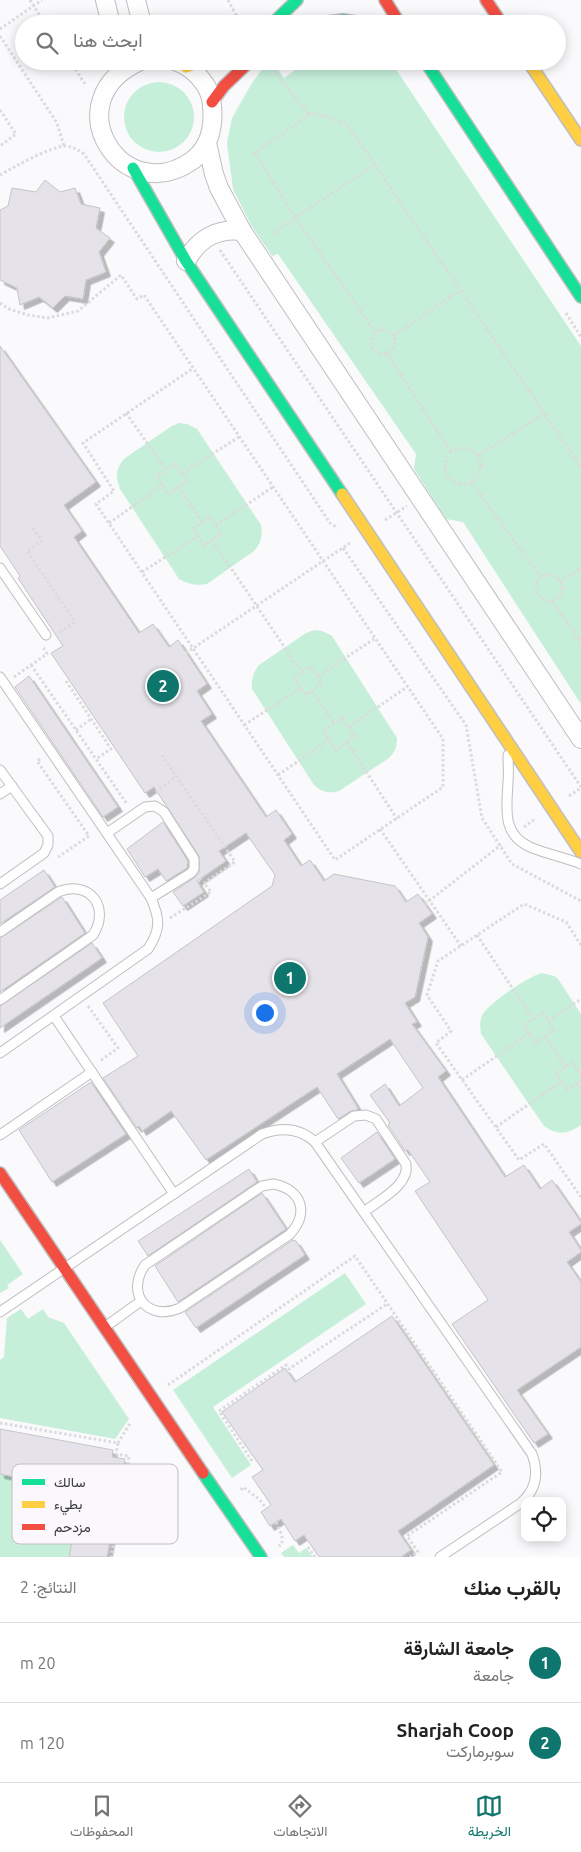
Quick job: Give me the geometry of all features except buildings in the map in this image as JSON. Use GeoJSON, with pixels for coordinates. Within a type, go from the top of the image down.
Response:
{"type":"FeatureCollection","features":[{"type":"Feature","properties":{"kind":"street"},"geometry":{"type":"LineString","coordinates":[[105,0],[108,15]]}},
{"type":"Feature","properties":{"kind":"street"},"geometry":{"type":"LineString","coordinates":[[136,0],[140,15]]}},
{"type":"Feature","properties":{"kind":"street"},"geometry":{"type":"LineString","coordinates":[[281,15],[297,0]]}},
{"type":"Feature","properties":{"kind":"street"},"geometry":{"type":"LineString","coordinates":[[385,0],[394,15]]}},
{"type":"Feature","properties":{"kind":"street"},"geometry":{"type":"LineString","coordinates":[[486,0],[496,15]]}},
{"type":"Feature","properties":{"kind":"street"},"geometry":{"type":"LineString","coordinates":[[110,83],[111,70]]}},
{"type":"Feature","properties":{"kind":"street"},"geometry":{"type":"LineString","coordinates":[[122,70],[110,83],[102,98],[99,114],[101,131],[108,146],[118,159],[133,168],[149,173],[166,172],[183,167],[196,157],[207,143],[214,123],[212,102],[207,88],[193,70]]}},
{"type":"Feature","properties":{"kind":"street"},"geometry":{"type":"LineString","coordinates":[[212,102],[224,86],[241,70]]}},
{"type":"Feature","properties":{"kind":"street"},"geometry":{"type":"LineString","coordinates":[[431,70],[581,297]]}},
{"type":"Feature","properties":{"kind":"street"},"geometry":{"type":"LineString","coordinates":[[534,70],[581,140]]}},
{"type":"Feature","properties":{"kind":"street"},"geometry":{"type":"LineString","coordinates":[[207,143],[219,188],[242,231],[581,739]]}},
{"type":"Feature","properties":{"kind":"street"},"geometry":{"type":"LineString","coordinates":[[133,168],[186,261],[581,852]]}},
{"type":"Feature","properties":{"kind":"street"},"geometry":{"type":"LineString","coordinates":[[186,261],[200,242],[210,235],[232,230],[242,231]]}},
{"type":"Feature","properties":{"kind":"street"},"geometry":{"type":"LineString","coordinates":[[0,1173],[261,1557]]}},
{"type":"Feature","properties":{"kind":"lane"},"geometry":{"type":"LineString","coordinates":[[0,568],[46,635]]}},
{"type":"Feature","properties":{"kind":"lane"},"geometry":{"type":"LineString","coordinates":[[0,678],[151,898],[157,912],[158,925],[155,938],[148,949],[0,1053]]}},
{"type":"Feature","properties":{"kind":"lane"},"geometry":{"type":"LineString","coordinates":[[507,742],[508,781],[506,818],[511,829],[527,846],[581,864]]}},
{"type":"Feature","properties":{"kind":"lane"},"geometry":{"type":"LineString","coordinates":[[0,770],[48,836],[44,853],[0,884]]}},
{"type":"Feature","properties":{"kind":"lane"},"geometry":{"type":"LineString","coordinates":[[0,794],[12,786]]}},
{"type":"Feature","properties":{"kind":"lane"},"geometry":{"type":"LineString","coordinates":[[107,833],[145,807],[155,806],[164,812],[194,859],[194,869],[151,898]]}},
{"type":"Feature","properties":{"kind":"lane"},"geometry":{"type":"LineString","coordinates":[[0,932],[58,892],[67,888],[77,888],[87,892],[94,898],[99,907],[101,917],[99,927],[93,935],[0,1000]]}},
{"type":"Feature","properties":{"kind":"lane"},"geometry":{"type":"LineString","coordinates":[[54,1016],[174,1194]]}},
{"type":"Feature","properties":{"kind":"lane"},"geometry":{"type":"LineString","coordinates":[[0,1135],[91,1070]]}},
{"type":"Feature","properties":{"kind":"lane"},"geometry":{"type":"LineString","coordinates":[[315,1142],[354,1116],[366,1115],[376,1119],[406,1164],[407,1169],[401,1183],[364,1212]]}},
{"type":"Feature","properties":{"kind":"lane"},"geometry":{"type":"LineString","coordinates":[[0,1312],[262,1134],[271,1130],[292,1130],[309,1137],[315,1142],[532,1454],[536,1476],[528,1497],[521,1504],[440,1557]]}},
{"type":"Feature","properties":{"kind":"lane"},"geometry":{"type":"LineString","coordinates":[[283,1185],[292,1190],[301,1208],[300,1219],[296,1228],[289,1235],[170,1313],[159,1313],[149,1309],[141,1301],[136,1283],[139,1273],[145,1265],[262,1186],[283,1185]]}},
{"type":"Feature","properties":{"kind":"lane"},"geometry":{"type":"LineString","coordinates":[[104,1328],[141,1301]]}},
{"type":"Feature","properties":{"kind":"path"},"geometry":{"type":"LineString","coordinates":[[30,0],[40,15]]}},
{"type":"Feature","properties":{"kind":"path"},"geometry":{"type":"LineString","coordinates":[[21,15],[42,0]]}},
{"type":"Feature","properties":{"kind":"path"},"geometry":{"type":"LineString","coordinates":[[228,0],[236,15]]}},
{"type":"Feature","properties":{"kind":"path"},"geometry":{"type":"LineString","coordinates":[[0,29],[15,19]]}},
{"type":"Feature","properties":{"kind":"path"},"geometry":{"type":"LineString","coordinates":[[0,36],[15,59]]}},
{"type":"Feature","properties":{"kind":"path"},"geometry":{"type":"LineString","coordinates":[[22,70],[57,123],[64,146]]}},
{"type":"Feature","properties":{"kind":"path"},"geometry":{"type":"LineString","coordinates":[[76,70],[85,84]]}},
{"type":"Feature","properties":{"kind":"path"},"geometry":{"type":"LineString","coordinates":[[275,70],[309,115]]}},
{"type":"Feature","properties":{"kind":"path"},"geometry":{"type":"LineString","coordinates":[[0,110],[16,134],[0,146]]}},
{"type":"Feature","properties":{"kind":"path"},"geometry":{"type":"LineString","coordinates":[[375,332],[295,217],[255,153],[314,113],[347,124],[581,467]]}},
{"type":"Feature","properties":{"kind":"path"},"geometry":{"type":"LineString","coordinates":[[0,175],[20,164],[64,146],[76,148],[84,154],[330,523],[338,529]]}},
{"type":"Feature","properties":{"kind":"path"},"geometry":{"type":"LineString","coordinates":[[273,232],[375,164]]}},
{"type":"Feature","properties":{"kind":"path"},"geometry":{"type":"LineString","coordinates":[[210,235],[581,787]]}},
{"type":"Feature","properties":{"kind":"path"},"geometry":{"type":"LineString","coordinates":[[0,303],[9,309],[28,315],[48,318],[78,311],[121,275],[137,299],[144,295],[192,369],[443,739],[443,787],[335,860],[96,504],[114,491],[83,443],[192,369]]}},
{"type":"Feature","properties":{"kind":"path"},"geometry":{"type":"LineString","coordinates":[[394,335],[461,290]]}},
{"type":"Feature","properties":{"kind":"path"},"geometry":{"type":"LineString","coordinates":[[382,329],[389,330],[394,335],[395,346],[387,353],[378,353],[372,348],[371,339],[375,332],[382,329]]}},
{"type":"Feature","properties":{"kind":"path"},"geometry":{"type":"LineString","coordinates":[[387,353],[451,452]]}},
{"type":"Feature","properties":{"kind":"path"},"geometry":{"type":"LineString","coordinates":[[478,456],[545,413]]}},
{"type":"Feature","properties":{"kind":"path"},"geometry":{"type":"LineString","coordinates":[[126,414],[166,470]]}},
{"type":"Feature","properties":{"kind":"path"},"geometry":{"type":"LineString","coordinates":[[182,473],[239,437]]}},
{"type":"Feature","properties":{"kind":"path"},"geometry":{"type":"LineString","coordinates":[[462,448],[474,452],[478,456],[481,466],[475,480],[458,484],[452,481],[448,476],[445,464],[451,452],[462,448]]}},
{"type":"Feature","properties":{"kind":"path"},"geometry":{"type":"LineString","coordinates":[[175,464],[187,481],[169,494],[157,476],[166,470],[175,464]]}},
{"type":"Feature","properties":{"kind":"path"},"geometry":{"type":"LineString","coordinates":[[471,482],[541,577]]}},
{"type":"Feature","properties":{"kind":"path"},"geometry":{"type":"LineString","coordinates":[[109,523],[163,485]]}},
{"type":"Feature","properties":{"kind":"path"},"geometry":{"type":"LineString","coordinates":[[178,487],[202,522]]}},
{"type":"Feature","properties":{"kind":"path"},"geometry":{"type":"LineString","coordinates":[[216,525],[273,487]]}},
{"type":"Feature","properties":{"kind":"path"},"geometry":{"type":"LineString","coordinates":[[186,652],[420,497]]}},
{"type":"Feature","properties":{"kind":"path"},"geometry":{"type":"LineString","coordinates":[[210,517],[221,534],[204,545],[193,529],[202,522],[210,517]]}},
{"type":"Feature","properties":{"kind":"path"},"geometry":{"type":"LineString","coordinates":[[142,572],[198,536]]}},
{"type":"Feature","properties":{"kind":"path"},"geometry":{"type":"LineString","coordinates":[[212,540],[302,673]]}},
{"type":"Feature","properties":{"kind":"path"},"geometry":{"type":"LineString","coordinates":[[343,548],[466,725],[482,818],[512,864],[581,901]]}},
{"type":"Feature","properties":{"kind":"path"},"geometry":{"type":"LineString","coordinates":[[560,582],[581,568]]}},
{"type":"Feature","properties":{"kind":"path"},"geometry":{"type":"LineString","coordinates":[[552,575],[560,582],[562,590],[552,601],[546,601],[537,594],[537,582],[541,577],[552,575]]}},
{"type":"Feature","properties":{"kind":"path"},"geometry":{"type":"LineString","coordinates":[[552,601],[581,643]]}},
{"type":"Feature","properties":{"kind":"path"},"geometry":{"type":"LineString","coordinates":[[318,676],[374,639]]}},
{"type":"Feature","properties":{"kind":"path"},"geometry":{"type":"LineString","coordinates":[[31,665],[134,814]]}},
{"type":"Feature","properties":{"kind":"path"},"geometry":{"type":"LineString","coordinates":[[311,667],[322,683],[306,695],[294,678],[302,673],[311,667]]}},
{"type":"Feature","properties":{"kind":"path"},"geometry":{"type":"LineString","coordinates":[[66,681],[111,749],[96,759]]}},
{"type":"Feature","properties":{"kind":"path"},"geometry":{"type":"LineString","coordinates":[[349,727],[407,687]]}},
{"type":"Feature","properties":{"kind":"path"},"geometry":{"type":"LineString","coordinates":[[244,725],[301,688]]}},
{"type":"Feature","properties":{"kind":"path"},"geometry":{"type":"LineString","coordinates":[[312,691],[334,723]]}},
{"type":"Feature","properties":{"kind":"path"},"geometry":{"type":"LineString","coordinates":[[342,718],[355,736],[336,750],[323,731],[334,723],[342,718]]}},
{"type":"Feature","properties":{"kind":"path"},"geometry":{"type":"LineString","coordinates":[[76,730],[91,719]]}},
{"type":"Feature","properties":{"kind":"path"},"geometry":{"type":"LineString","coordinates":[[278,775],[329,740]]}},
{"type":"Feature","properties":{"kind":"path"},"geometry":{"type":"LineString","coordinates":[[347,742],[396,819]]}},
{"type":"Feature","properties":{"kind":"path"},"geometry":{"type":"LineString","coordinates":[[162,755],[234,862],[204,883]]}},
{"type":"Feature","properties":{"kind":"path"},"geometry":{"type":"LineString","coordinates":[[150,806],[152,795],[176,777]]}},
{"type":"Feature","properties":{"kind":"path"},"geometry":{"type":"LineString","coordinates":[[380,829],[461,946]]}},
{"type":"Feature","properties":{"kind":"path"},"geometry":{"type":"LineString","coordinates":[[425,904],[500,845]]}},
{"type":"Feature","properties":{"kind":"path"},"geometry":{"type":"LineString","coordinates":[[158,925],[210,892],[194,869]]}},
{"type":"Feature","properties":{"kind":"path"},"geometry":{"type":"LineString","coordinates":[[581,945],[566,922],[524,904],[438,961],[426,995],[451,1032],[436,1043],[519,1160],[544,1144],[581,1197]]}},
{"type":"Feature","properties":{"kind":"path"},"geometry":{"type":"LineString","coordinates":[[477,935],[533,1019]]}},
{"type":"Feature","properties":{"kind":"path"},"geometry":{"type":"LineString","coordinates":[[82,996],[118,1048],[91,1070]]}},
{"type":"Feature","properties":{"kind":"path"},"geometry":{"type":"LineString","coordinates":[[548,1021],[581,1000]]}},
{"type":"Feature","properties":{"kind":"path"},"geometry":{"type":"LineString","coordinates":[[542,1013],[554,1030],[536,1042],[524,1025],[533,1019],[542,1013]]}},
{"type":"Feature","properties":{"kind":"path"},"geometry":{"type":"LineString","coordinates":[[462,1080],[530,1033]]}},
{"type":"Feature","properties":{"kind":"path"},"geometry":{"type":"LineString","coordinates":[[545,1036],[566,1067]]}},
{"type":"Feature","properties":{"kind":"path"},"geometry":{"type":"LineString","coordinates":[[581,1075],[580,1070],[572,1062],[556,1074],[567,1090],[579,1082],[581,1089]]}},
{"type":"Feature","properties":{"kind":"path"},"geometry":{"type":"LineString","coordinates":[[496,1127],[561,1082]]}},
{"type":"Feature","properties":{"kind":"path"},"geometry":{"type":"LineString","coordinates":[[576,1190],[581,1186]]}},
{"type":"Feature","properties":{"kind":"path"},"geometry":{"type":"LineString","coordinates":[[151,1397],[355,1256],[502,1472],[408,1536],[418,1552],[410,1557]]}},
{"type":"Feature","properties":{"kind":"path"},"geometry":{"type":"LineString","coordinates":[[252,1461],[219,1411],[286,1365],[289,1369],[388,1304]]}},
{"type":"Feature","properties":{"kind":"path"},"geometry":{"type":"LineString","coordinates":[[127,1464],[128,1456],[116,1454],[118,1443],[131,1422]]}},
{"type":"Feature","properties":{"kind":"path"},"geometry":{"type":"LineString","coordinates":[[0,1423],[118,1443]]}},
{"type":"Feature","properties":{"kind":"path"},"geometry":{"type":"LineString","coordinates":[[274,1549],[282,1544],[282,1536],[276,1522]]}},
{"type":"Feature","properties":{"kind":"path"},"geometry":{"type":"LineString","coordinates":[[111,1557],[113,1544]]}},
{"type":"Feature","properties":{"kind":"path"},"geometry":{"type":"LineString","coordinates":[[308,1547],[315,1557]]}},
{"type":"Feature","properties":{"kind":"green space"},"geometry":{"type":"Polygon","coordinates":[[[262,70],[278,70],[284,78],[293,70],[396,70],[581,346],[581,704],[463,522],[446,519],[414,469],[416,454],[278,254],[272,256],[251,225],[233,189],[227,143],[232,118],[262,70]]]}},
{"type":"Feature","properties":{"kind":"green space"},"geometry":{"type":"Polygon","coordinates":[[[152,82],[166,82],[179,88],[188,97],[194,110],[192,130],[184,142],[166,152],[152,152],[139,146],[130,137],[124,124],[124,110],[130,97],[139,88],[152,82]]]}},
{"type":"Feature","properties":{"kind":"green space"},"geometry":{"type":"Polygon","coordinates":[[[179,423],[187,424],[197,429],[261,525],[261,539],[254,551],[207,584],[192,584],[179,579],[120,489],[117,480],[118,469],[125,458],[179,423]]]}},
{"type":"Feature","properties":{"kind":"green space"},"geometry":{"type":"Polygon","coordinates":[[[314,630],[322,631],[332,636],[397,738],[393,754],[389,758],[339,791],[332,792],[323,791],[314,785],[252,689],[253,676],[259,665],[306,633],[314,630]]]}},
{"type":"Feature","properties":{"kind":"green space"},"geometry":{"type":"Polygon","coordinates":[[[542,973],[558,979],[581,1014],[581,1125],[563,1133],[544,1126],[481,1034],[481,1019],[487,1009],[519,984],[542,973]]]}},
{"type":"Feature","properties":{"kind":"green space"},"geometry":{"type":"Polygon","coordinates":[[[0,1240],[23,1274],[7,1285],[9,1288],[0,1293],[0,1240]]]}},
{"type":"Feature","properties":{"kind":"green space"},"geometry":{"type":"Polygon","coordinates":[[[345,1273],[366,1304],[213,1407],[251,1465],[232,1478],[173,1390],[345,1273]]]}},
{"type":"Feature","properties":{"kind":"green space"},"geometry":{"type":"Polygon","coordinates":[[[21,1309],[28,1319],[43,1309],[48,1317],[64,1323],[129,1419],[115,1439],[0,1418],[0,1360],[4,1357],[7,1318],[21,1309]]]}},
{"type":"Feature","properties":{"kind":"green space"},"geometry":{"type":"Polygon","coordinates":[[[0,1474],[12,1476],[12,1544],[72,1544],[69,1557],[0,1557],[0,1474]]]}},
{"type":"Feature","properties":{"kind":"green space"},"geometry":{"type":"Polygon","coordinates":[[[293,1545],[299,1553],[306,1548],[313,1557],[284,1557],[281,1553],[293,1545]]]}},
{"type":"Feature","properties":{"kind":"traffic: fast"},"geometry":{"type":"LineString","coordinates":[[281,15],[297,0]]}},
{"type":"Feature","properties":{"kind":"traffic: fast"},"geometry":{"type":"LineString","coordinates":[[431,70],[581,297]]}},
{"type":"Feature","properties":{"kind":"traffic: fast"},"geometry":{"type":"LineString","coordinates":[[133,168],[186,261],[342,494]]}},
{"type":"Feature","properties":{"kind":"traffic: fast"},"geometry":{"type":"LineString","coordinates":[[203,1473],[261,1557]]}},
{"type":"Feature","properties":{"kind":"traffic: slow"},"geometry":{"type":"LineString","coordinates":[[534,70],[581,140]]}},
{"type":"Feature","properties":{"kind":"traffic: slow"},"geometry":{"type":"LineString","coordinates":[[342,494],[581,852]]}},
{"type":"Feature","properties":{"kind":"traffic: jam"},"geometry":{"type":"LineString","coordinates":[[385,0],[394,15]]}},
{"type":"Feature","properties":{"kind":"traffic: jam"},"geometry":{"type":"LineString","coordinates":[[486,0],[496,15]]}},
{"type":"Feature","properties":{"kind":"traffic: jam"},"geometry":{"type":"LineString","coordinates":[[212,102],[224,86],[241,70]]}},
{"type":"Feature","properties":{"kind":"traffic: jam"},"geometry":{"type":"LineString","coordinates":[[0,1173],[203,1473]]}},
{"type":"Feature","properties":{"kind":"place","name":"Sharjah Coop"},"geometry":{"type":"Point","coordinates":[163,686]}},
{"type":"Feature","properties":{"kind":"place","name":"جامعة الشارقة"},"geometry":{"type":"Point","coordinates":[290,978]}}]}
